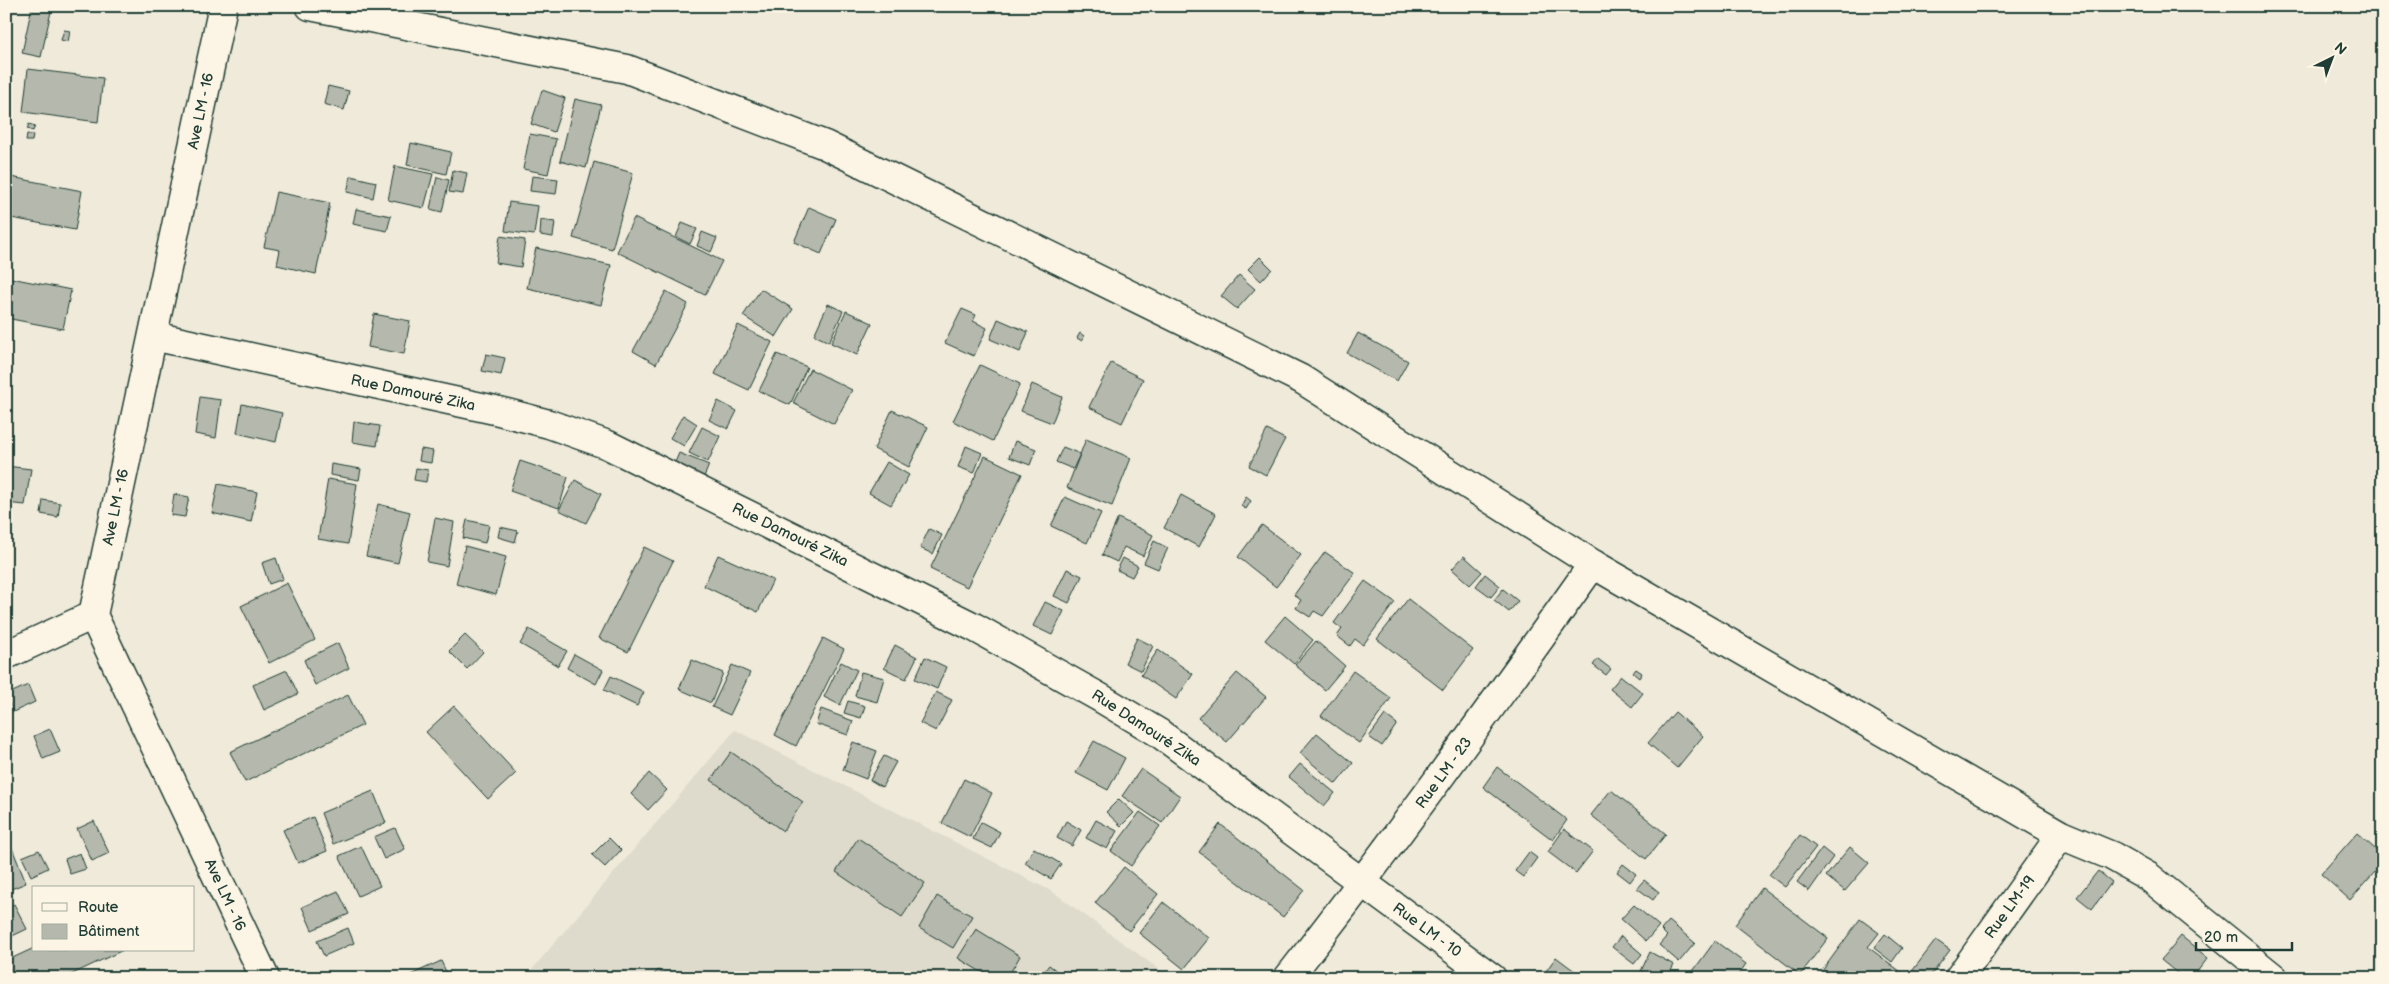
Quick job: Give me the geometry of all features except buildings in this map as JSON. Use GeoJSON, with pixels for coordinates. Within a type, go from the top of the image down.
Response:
{"type":"FeatureCollection","features":[{"type":"Feature","properties":{"kind":"street","name":"Ave LM - 16"},"geometry":{"type":"LineString","coordinates":[[223,6],[93,615],[265,978]]}},
{"type":"Feature","properties":{"kind":"street"},"geometry":{"type":"LineString","coordinates":[[310,6],[627,69],[826,145],[1301,379],[1593,564],[2061,836],[2112,856],[2149,877],[2274,978]]}},
{"type":"Feature","properties":{"kind":"street","name":"Rue Damouré Zika"},"geometry":{"type":"LineString","coordinates":[[153,336],[495,410],[549,424],[608,446],[974,627],[1099,697],[1159,733],[1362,883]]}},
{"type":"Feature","properties":{"kind":"street","name":"Rue LM - 23"},"geometry":{"type":"LineString","coordinates":[[1288,978],[1362,883],[1470,737],[1593,564]]}},
{"type":"Feature","properties":{"kind":"street"},"geometry":{"type":"LineString","coordinates":[[6,655],[93,615]]}},
{"type":"Feature","properties":{"kind":"street","name":"Rue LM-19"},"geometry":{"type":"LineString","coordinates":[[1959,978],[2061,836]]}},
{"type":"Feature","properties":{"kind":"street","name":"Rue LM - 10"},"geometry":{"type":"LineString","coordinates":[[1362,883],[1492,978]]}},
{"type":"Feature","properties":{"kind":"shaded area"},"geometry":{"type":"Polygon","coordinates":[[[735,730],[1053,892],[1171,978],[525,978],[735,730]]]}}]}
